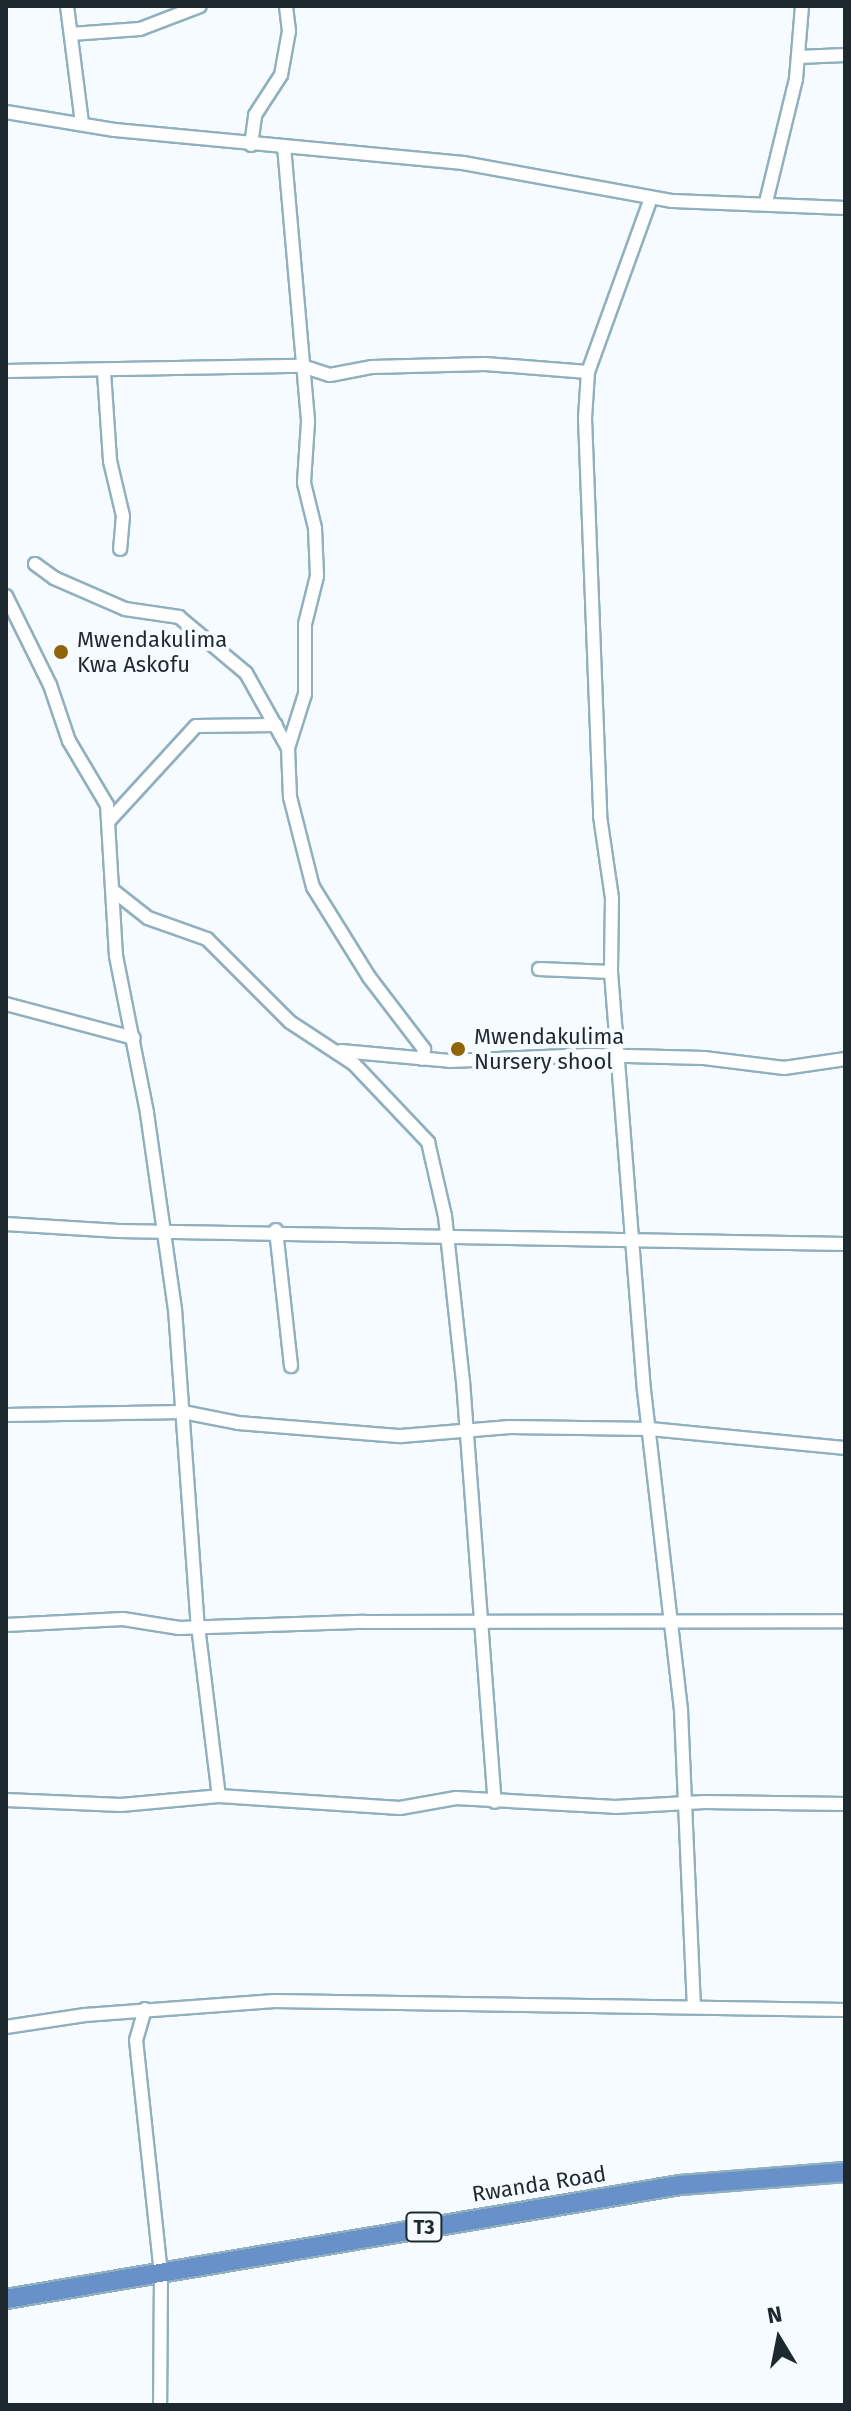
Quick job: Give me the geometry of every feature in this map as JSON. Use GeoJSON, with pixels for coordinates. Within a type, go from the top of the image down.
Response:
{"type":"FeatureCollection","features":[{"type":"Feature","properties":{"kind":"highway","name":"Rwanda Road"},"geometry":{"type":"LineString","coordinates":[[6,2299],[680,2185],[845,2172]]}},
{"type":"Feature","properties":{"kind":"street"},"geometry":{"type":"LineString","coordinates":[[67,6],[82,123]]}},
{"type":"Feature","properties":{"kind":"street"},"geometry":{"type":"LineString","coordinates":[[71,34],[140,29],[200,6]]}},
{"type":"Feature","properties":{"kind":"street"},"geometry":{"type":"LineString","coordinates":[[251,145],[255,115],[281,75],[289,31],[286,6]]}},
{"type":"Feature","properties":{"kind":"street"},"geometry":{"type":"LineString","coordinates":[[766,202],[799,57],[802,6]]}},
{"type":"Feature","properties":{"kind":"street"},"geometry":{"type":"LineString","coordinates":[[799,57],[845,55]]}},
{"type":"Feature","properties":{"kind":"street"},"geometry":{"type":"LineString","coordinates":[[6,112],[251,145],[463,163],[651,198],[845,208]]}},
{"type":"Feature","properties":{"kind":"street"},"geometry":{"type":"LineString","coordinates":[[284,146],[308,422],[304,483],[315,528],[317,576],[305,624],[305,694],[288,748],[290,797],[313,887],[369,977],[424,1049],[422,1059]]}},
{"type":"Feature","properties":{"kind":"street"},"geometry":{"type":"LineString","coordinates":[[651,198],[588,372],[595,701],[600,816],[612,898],[611,972],[651,1429],[674,1622],[694,2007]]}},
{"type":"Feature","properties":{"kind":"street"},"geometry":{"type":"LineString","coordinates":[[6,371],[104,372],[302,366],[330,375],[412,365],[588,372]]}},
{"type":"Feature","properties":{"kind":"street"},"geometry":{"type":"LineString","coordinates":[[104,372],[110,461],[123,516],[120,549]]}},
{"type":"Feature","properties":{"kind":"street"},"geometry":{"type":"LineString","coordinates":[[35,564],[54,578],[125,609],[189,622],[246,673],[288,748]]}},
{"type":"Feature","properties":{"kind":"street"},"geometry":{"type":"LineString","coordinates":[[6,596],[50,685],[69,741],[104,795],[115,892],[116,956],[134,1038],[175,1309],[198,1626],[219,1796]]}},
{"type":"Feature","properties":{"kind":"street"},"geometry":{"type":"LineString","coordinates":[[108,822],[196,726],[276,725]]}},
{"type":"Feature","properties":{"kind":"street"},"geometry":{"type":"LineString","coordinates":[[115,892],[148,918],[207,939],[290,1022],[334,1050],[397,1104],[428,1142],[447,1234],[495,1802]]}},
{"type":"Feature","properties":{"kind":"street"},"geometry":{"type":"LineString","coordinates":[[539,969],[611,972]]}},
{"type":"Feature","properties":{"kind":"street"},"geometry":{"type":"LineString","coordinates":[[6,1004],[134,1038]]}},
{"type":"Feature","properties":{"kind":"street"},"geometry":{"type":"LineString","coordinates":[[334,1050],[422,1059],[704,1058],[784,1068],[845,1059]]}},
{"type":"Feature","properties":{"kind":"street"},"geometry":{"type":"LineString","coordinates":[[6,1224],[162,1231],[276,1230],[845,1244]]}},
{"type":"Feature","properties":{"kind":"street"},"geometry":{"type":"LineString","coordinates":[[276,1230],[291,1366]]}},
{"type":"Feature","properties":{"kind":"street"},"geometry":{"type":"LineString","coordinates":[[6,1415],[183,1412],[238,1423],[394,1435],[464,1429],[651,1429],[845,1448]]}},
{"type":"Feature","properties":{"kind":"street"},"geometry":{"type":"LineString","coordinates":[[6,1625],[123,1619],[167,1628],[393,1621],[480,1625],[845,1621]]}},
{"type":"Feature","properties":{"kind":"street"},"geometry":{"type":"LineString","coordinates":[[6,1800],[121,1805],[219,1796],[400,1808],[437,1799],[615,1807],[685,1803],[845,1804]]}},
{"type":"Feature","properties":{"kind":"street"},"geometry":{"type":"LineString","coordinates":[[6,2027],[145,2009],[274,2001],[845,2010]]}},
{"type":"Feature","properties":{"kind":"street"},"geometry":{"type":"LineString","coordinates":[[145,2009],[138,2027],[137,2057],[161,2273],[160,2405]]}},
{"type":"Feature","properties":{"kind":"place","name":"Mwendakulima Kwa Askofu"},"geometry":{"type":"Point","coordinates":[61,652]}},
{"type":"Feature","properties":{"kind":"place","name":"Mwendakulima Nursery shool"},"geometry":{"type":"Point","coordinates":[458,1049]}}]}
